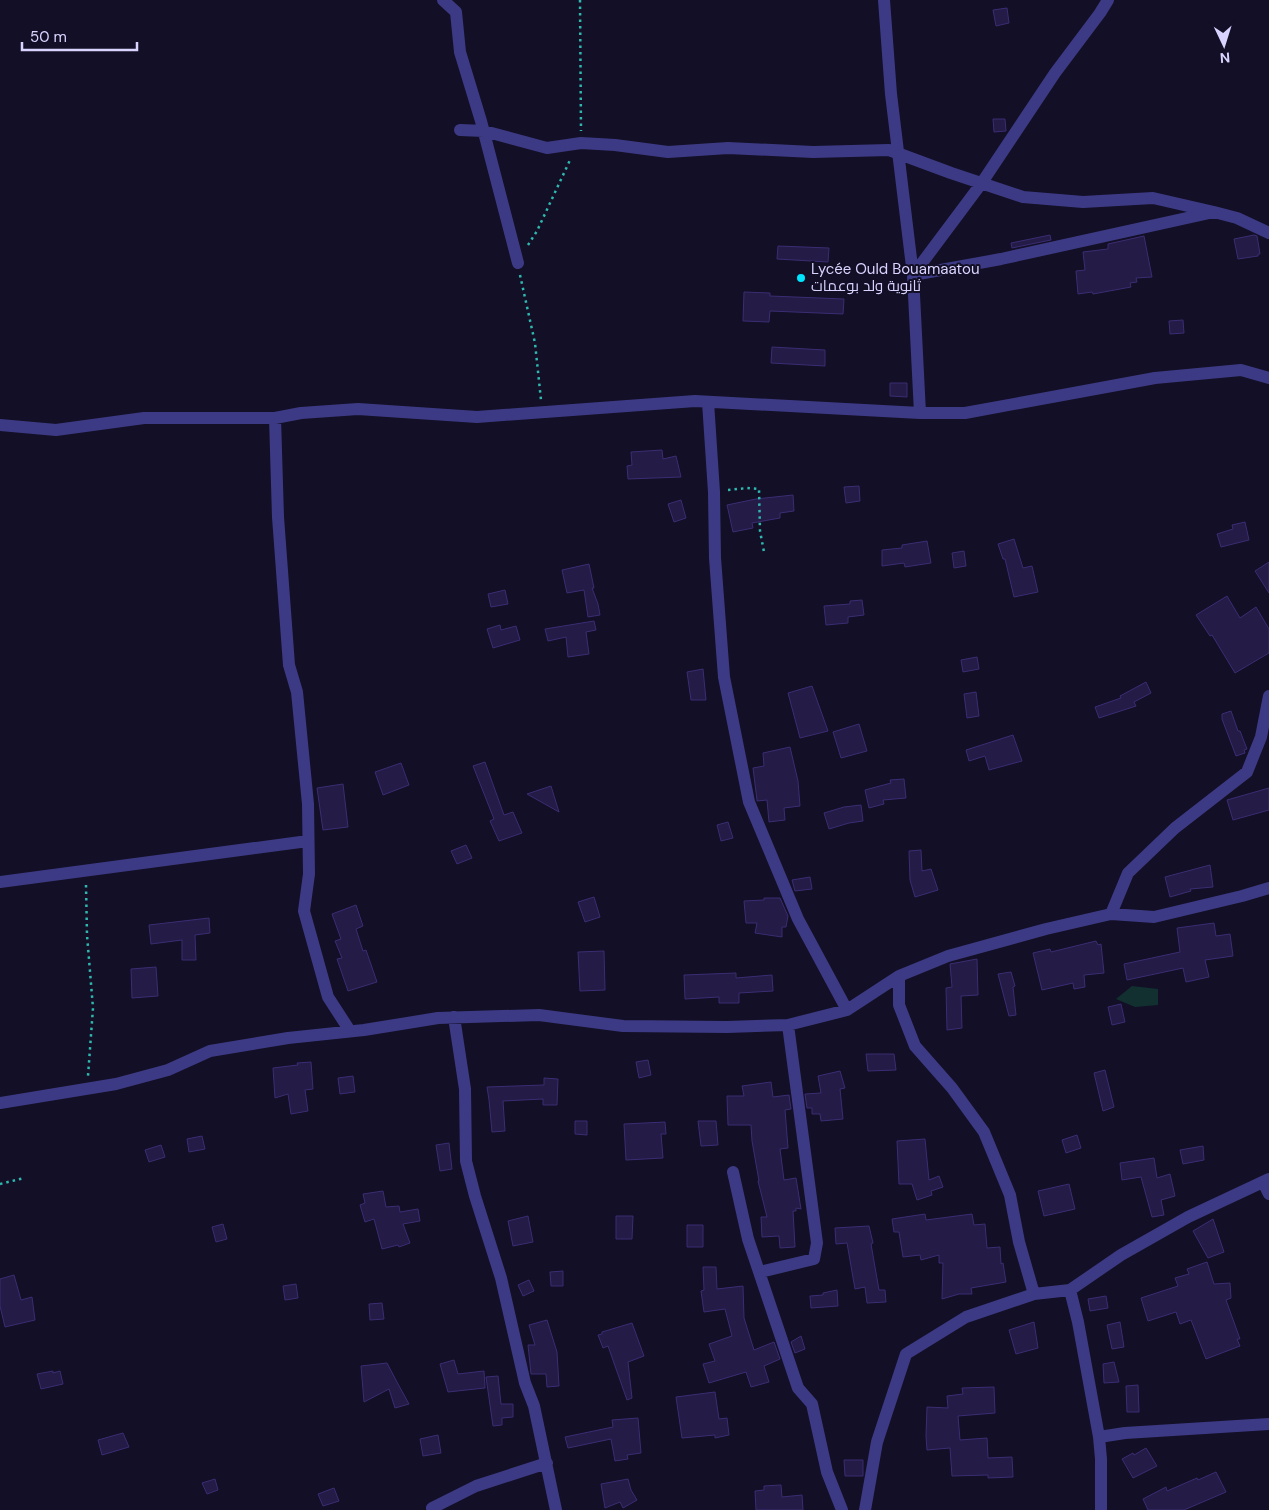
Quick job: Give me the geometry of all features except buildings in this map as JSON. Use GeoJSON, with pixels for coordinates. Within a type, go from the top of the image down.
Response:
{"type":"FeatureCollection","features":[{"type":"Feature","properties":{"kind":"street"},"geometry":{"type":"LineString","coordinates":[[443,0],[456,12],[460,52],[484,131],[518,263]]}},
{"type":"Feature","properties":{"kind":"street"},"geometry":{"type":"LineString","coordinates":[[884,0],[897,153],[913,275],[920,413]]}},
{"type":"Feature","properties":{"kind":"street"},"geometry":{"type":"LineString","coordinates":[[913,275],[981,184],[1055,73],[1100,14],[1108,0]]}},
{"type":"Feature","properties":{"kind":"street"},"geometry":{"type":"LineString","coordinates":[[460,130],[484,131],[547,148],[581,143],[615,145],[668,152],[728,148],[813,152],[889,150],[981,184],[1023,197],[1083,202],[1153,198],[1237,218],[1269,233]]}},
{"type":"Feature","properties":{"kind":"street"},"geometry":{"type":"LineString","coordinates":[[913,275],[1001,259],[1214,212]]}},
{"type":"Feature","properties":{"kind":"street"},"geometry":{"type":"LineString","coordinates":[[0,425],[56,430],[144,418],[275,418],[300,413],[358,409],[477,417],[694,402],[920,413],[965,413],[1155,378],[1241,370],[1269,378]]}},
{"type":"Feature","properties":{"kind":"street"},"geometry":{"type":"LineString","coordinates":[[708,402],[714,492],[715,558],[724,677],[749,802],[798,919],[847,1010]]}},
{"type":"Feature","properties":{"kind":"street"},"geometry":{"type":"LineString","coordinates":[[275,418],[278,517],[286,637],[289,665],[296,692],[308,804],[308,874],[304,911],[328,997],[350,1031]]}},
{"type":"Feature","properties":{"kind":"street"},"geometry":{"type":"LineString","coordinates":[[1111,914],[1128,873],[1175,828],[1247,772],[1261,738],[1269,696]]}},
{"type":"Feature","properties":{"kind":"street"},"geometry":{"type":"LineString","coordinates":[[0,882],[308,841]]}},
{"type":"Feature","properties":{"kind":"street"},"geometry":{"type":"LineString","coordinates":[[0,1103],[116,1084],[168,1070],[210,1051],[288,1038],[438,1018],[539,1015],[623,1026],[727,1027],[788,1025],[847,1010],[899,976],[948,956],[1046,929],[1111,914],[1154,917],[1269,888]]}},
{"type":"Feature","properties":{"kind":"street"},"geometry":{"type":"LineString","coordinates":[[899,976],[899,1006],[915,1046],[952,1088],[984,1132],[1010,1195],[1019,1242],[1034,1294]]}},
{"type":"Feature","properties":{"kind":"street"},"geometry":{"type":"LineString","coordinates":[[454,1017],[465,1089],[466,1161],[501,1278],[525,1383],[534,1406],[556,1510]]}},
{"type":"Feature","properties":{"kind":"street"},"geometry":{"type":"LineString","coordinates":[[760,1272],[814,1259],[817,1243],[788,1025]]}},
{"type":"Feature","properties":{"kind":"street"},"geometry":{"type":"LineString","coordinates":[[732,1172],[748,1239],[798,1388],[812,1404],[826,1472],[842,1510]]}},
{"type":"Feature","properties":{"kind":"street"},"geometry":{"type":"LineString","coordinates":[[865,1510],[877,1442],[906,1354],[966,1317],[1034,1294],[1070,1290],[1121,1255],[1188,1217],[1266,1180],[1269,1194]]}},
{"type":"Feature","properties":{"kind":"street"},"geometry":{"type":"LineString","coordinates":[[1070,1290],[1078,1322],[1099,1437],[1101,1510]]}},
{"type":"Feature","properties":{"kind":"street"},"geometry":{"type":"LineString","coordinates":[[1099,1437],[1125,1433],[1269,1424]]}},
{"type":"Feature","properties":{"kind":"street"},"geometry":{"type":"LineString","coordinates":[[432,1508],[476,1486],[547,1463]]}},
{"type":"Feature","properties":{"kind":"path"},"geometry":{"type":"LineString","coordinates":[[542,412],[535,343],[518,263],[537,231],[572,156],[581,143],[580,0]]}},
{"type":"Feature","properties":{"kind":"path"},"geometry":{"type":"LineString","coordinates":[[714,492],[747,488],[759,489],[760,531],[764,552]]}},
{"type":"Feature","properties":{"kind":"path"},"geometry":{"type":"LineString","coordinates":[[85,871],[93,1008],[87,1088]]}},
{"type":"Feature","properties":{"kind":"path"},"geometry":{"type":"LineString","coordinates":[[0,1184],[24,1178]]}},
{"type":"Feature","properties":{"kind":"green space"},"geometry":{"type":"Polygon","coordinates":[[[1132,986],[1158,989],[1158,1005],[1135,1007],[1116,999],[1132,986]]]}},
{"type":"Feature","properties":{"kind":"place","name":"Lycée Ould Bouamaatou ثانوية ولد بوعمات"},"geometry":{"type":"Point","coordinates":[801,278]}}]}
